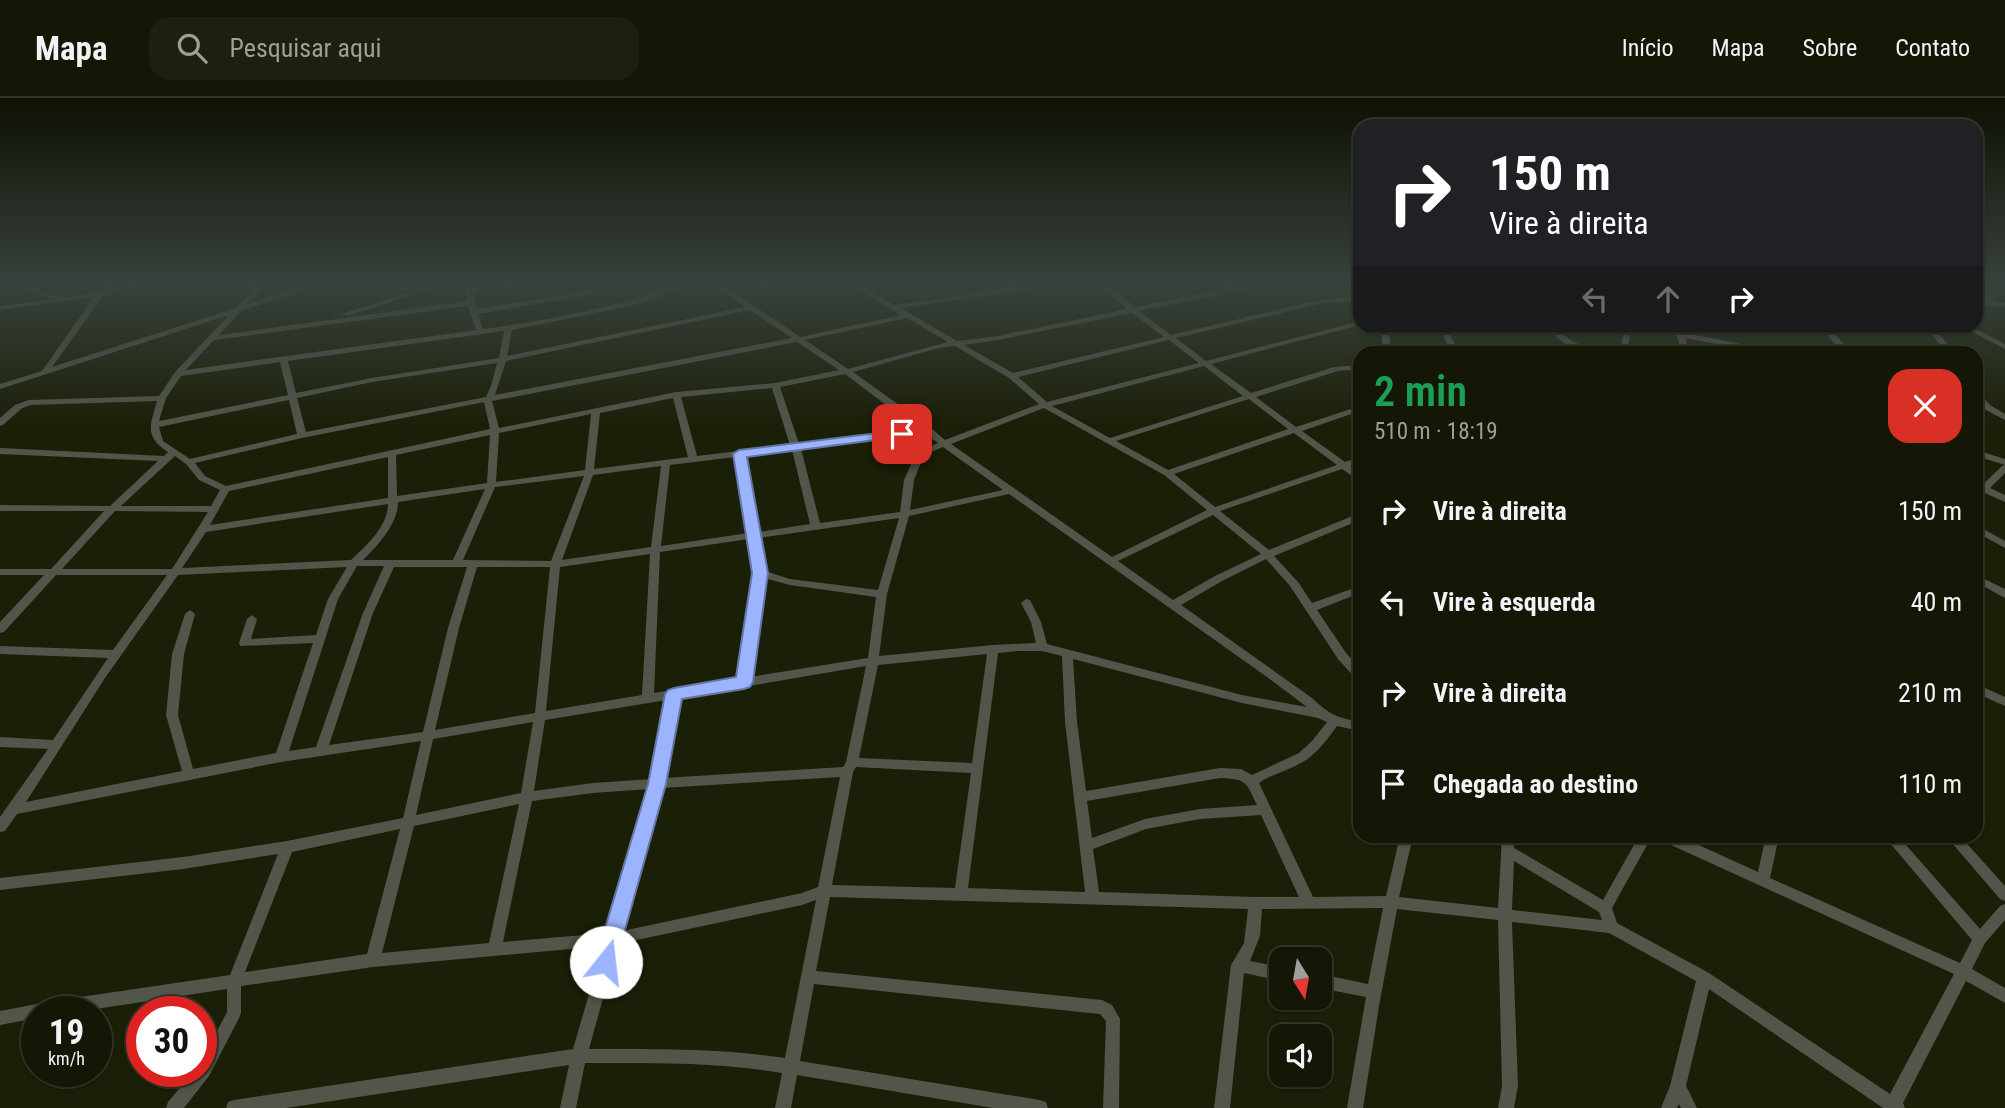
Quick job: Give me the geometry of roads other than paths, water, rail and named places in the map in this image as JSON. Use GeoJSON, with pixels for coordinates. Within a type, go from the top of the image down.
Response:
{"type":"FeatureCollection","features":[{"type":"Feature","properties":{"kind":"street"},"geometry":{"type":"LineString","coordinates":[[45,373],[73,332]]}},
{"type":"Feature","properties":{"kind":"street"},"geometry":{"type":"LineString","coordinates":[[0,387],[170,332]]}},
{"type":"Feature","properties":{"kind":"street"},"geometry":{"type":"LineString","coordinates":[[170,456],[159,442],[154,425],[162,398],[178,374],[217,332]]}},
{"type":"Feature","properties":{"kind":"street"},"geometry":{"type":"LineString","coordinates":[[212,338],[264,332]]}},
{"type":"Feature","properties":{"kind":"street"},"geometry":{"type":"LineString","coordinates":[[178,374],[480,332]]}},
{"type":"Feature","properties":{"kind":"street"},"geometry":{"type":"LineString","coordinates":[[457,563],[491,485],[495,431],[488,400],[496,389],[508,332]]}},
{"type":"Feature","properties":{"kind":"street"},"geometry":{"type":"LineString","coordinates":[[154,425],[292,399],[372,380],[500,360],[634,332]]}},
{"type":"Feature","properties":{"kind":"street"},"geometry":{"type":"LineString","coordinates":[[785,332],[846,371],[1010,491],[1271,674],[1321,714],[1334,721],[1353,725]]}},
{"type":"Feature","properties":{"kind":"street"},"geometry":{"type":"LineString","coordinates":[[0,450],[170,456],[189,462],[302,435],[832,332]]}},
{"type":"Feature","properties":{"kind":"street"},"geometry":{"type":"LineString","coordinates":[[934,332],[1012,376],[1045,405],[1167,473],[1215,510],[1266,553],[1294,584],[1353,669]]}},
{"type":"Feature","properties":{"kind":"street"},"geometry":{"type":"LineString","coordinates":[[189,462],[202,478],[225,489],[676,395],[775,385],[846,371],[955,344],[1026,332]]}},
{"type":"Feature","properties":{"kind":"street"},"geometry":{"type":"LineString","coordinates":[[1163,332],[1353,473]]}},
{"type":"Feature","properties":{"kind":"street"},"geometry":{"type":"LineString","coordinates":[[1012,376],[1191,332]]}},
{"type":"Feature","properties":{"kind":"street"},"geometry":{"type":"LineString","coordinates":[[783,1108],[849,767],[873,661],[882,594],[905,514],[909,480],[920,453],[942,442],[1045,405],[1325,332]]}},
{"type":"Feature","properties":{"kind":"street"},"geometry":{"type":"LineString","coordinates":[[1693,333],[1752,346]]}},
{"type":"Feature","properties":{"kind":"street"},"geometry":{"type":"LineString","coordinates":[[1830,333],[1842,346]]}},
{"type":"Feature","properties":{"kind":"street"},"geometry":{"type":"LineString","coordinates":[[1978,333],[2005,347]]}},
{"type":"Feature","properties":{"kind":"street"},"geometry":{"type":"LineString","coordinates":[[1558,335],[1573,346]]}},
{"type":"Feature","properties":{"kind":"street"},"geometry":{"type":"LineString","coordinates":[[283,359],[302,435]]}},
{"type":"Feature","properties":{"kind":"street"},"geometry":{"type":"LineString","coordinates":[[1111,440],[1337,369],[1353,368]]}},
{"type":"Feature","properties":{"kind":"street"},"geometry":{"type":"LineString","coordinates":[[775,385],[796,447],[816,528]]}},
{"type":"Feature","properties":{"kind":"street"},"geometry":{"type":"LineString","coordinates":[[676,395],[693,459]]}},
{"type":"Feature","properties":{"kind":"street"},"geometry":{"type":"LineString","coordinates":[[0,423],[18,407],[29,403],[162,398]]}},
{"type":"Feature","properties":{"kind":"street"},"geometry":{"type":"LineString","coordinates":[[1983,403],[2005,417]]}},
{"type":"Feature","properties":{"kind":"street"},"geometry":{"type":"LineString","coordinates":[[1167,473],[1353,410]]}},
{"type":"Feature","properties":{"kind":"street"},"geometry":{"type":"LineString","coordinates":[[495,949],[527,797],[540,717],[555,564],[589,474],[596,411]]}},
{"type":"Feature","properties":{"kind":"street"},"geometry":{"type":"LineString","coordinates":[[203,529],[491,485],[928,430]]}},
{"type":"Feature","properties":{"kind":"street"},"geometry":{"type":"LineString","coordinates":[[132,456],[159,442]]}},
{"type":"Feature","properties":{"kind":"street"},"geometry":{"type":"LineString","coordinates":[[739,454],[760,573],[744,682]]}},
{"type":"Feature","properties":{"kind":"street"},"geometry":{"type":"LineString","coordinates":[[281,757],[333,599],[354,563],[375,543],[389,522],[394,499],[392,455]]}},
{"type":"Feature","properties":{"kind":"street"},"geometry":{"type":"LineString","coordinates":[[1983,455],[2005,462]]}},
{"type":"Feature","properties":{"kind":"street"},"geometry":{"type":"LineString","coordinates":[[0,629],[112,509],[170,456]]}},
{"type":"Feature","properties":{"kind":"street"},"geometry":{"type":"LineString","coordinates":[[648,698],[655,551],[666,463]]}},
{"type":"Feature","properties":{"kind":"street"},"geometry":{"type":"LineString","coordinates":[[1111,561],[1215,510],[1353,463]]}},
{"type":"Feature","properties":{"kind":"street"},"geometry":{"type":"LineString","coordinates":[[2005,468],[1985,489],[2005,499]]}},
{"type":"Feature","properties":{"kind":"street"},"geometry":{"type":"LineString","coordinates":[[0,827],[15,809],[116,654],[160,596],[225,489]]}},
{"type":"Feature","properties":{"kind":"street"},"geometry":{"type":"LineString","coordinates":[[0,572],[175,572],[354,563],[555,564],[905,514],[1010,491]]}},
{"type":"Feature","properties":{"kind":"street"},"geometry":{"type":"LineString","coordinates":[[0,508],[215,509]]}},
{"type":"Feature","properties":{"kind":"street"},"geometry":{"type":"LineString","coordinates":[[1173,605],[1216,578],[1266,553],[1353,519]]}},
{"type":"Feature","properties":{"kind":"street"},"geometry":{"type":"LineString","coordinates":[[1983,532],[2005,545]]}},
{"type":"Feature","properties":{"kind":"street"},"geometry":{"type":"LineString","coordinates":[[321,751],[368,613],[391,563]]}},
{"type":"Feature","properties":{"kind":"street"},"geometry":{"type":"LineString","coordinates":[[373,960],[457,610],[473,564]]}},
{"type":"Feature","properties":{"kind":"street"},"geometry":{"type":"LineString","coordinates":[[760,573],[790,582],[882,594]]}},
{"type":"Feature","properties":{"kind":"street"},"geometry":{"type":"LineString","coordinates":[[1983,582],[2005,594]]}},
{"type":"Feature","properties":{"kind":"street"},"geometry":{"type":"LineString","coordinates":[[1311,608],[1353,592]]}},
{"type":"Feature","properties":{"kind":"street"},"geometry":{"type":"LineString","coordinates":[[1027,603],[1038,627],[1042,647]]}},
{"type":"Feature","properties":{"kind":"street"},"geometry":{"type":"LineString","coordinates":[[189,775],[172,715],[178,654],[190,614]]}},
{"type":"Feature","properties":{"kind":"street"},"geometry":{"type":"LineString","coordinates":[[252,619],[244,643],[320,639]]}},
{"type":"Feature","properties":{"kind":"street"},"geometry":{"type":"LineString","coordinates":[[15,809],[281,757],[426,736],[873,661],[993,649],[1042,647],[1242,699],[1321,714]]}},
{"type":"Feature","properties":{"kind":"street"},"geometry":{"type":"LineString","coordinates":[[961,894],[993,649]]}},
{"type":"Feature","properties":{"kind":"street"},"geometry":{"type":"LineString","coordinates":[[0,650],[116,654]]}},
{"type":"Feature","properties":{"kind":"street"},"geometry":{"type":"LineString","coordinates":[[1067,653],[1071,722],[1093,899]]}},
{"type":"Feature","properties":{"kind":"street"},"geometry":{"type":"LineString","coordinates":[[1983,691],[2005,702]]}},
{"type":"Feature","properties":{"kind":"street"},"geometry":{"type":"LineString","coordinates":[[568,1108],[579,1056],[657,784],[674,694]]}},
{"type":"Feature","properties":{"kind":"street"},"geometry":{"type":"LineString","coordinates":[[1252,782],[1259,776],[1302,757],[1322,739],[1334,721]]}},
{"type":"Feature","properties":{"kind":"street"},"geometry":{"type":"LineString","coordinates":[[0,742],[55,745]]}},
{"type":"Feature","properties":{"kind":"street"},"geometry":{"type":"LineString","coordinates":[[0,884],[183,863],[287,847],[527,797],[593,789],[849,767],[977,768]]}},
{"type":"Feature","properties":{"kind":"street"},"geometry":{"type":"LineString","coordinates":[[1081,797],[1220,773],[1241,774],[1252,782],[1309,903]]}},
{"type":"Feature","properties":{"kind":"street"},"geometry":{"type":"LineString","coordinates":[[1088,845],[1145,824],[1200,814],[1263,810]]}},
{"type":"Feature","properties":{"kind":"street"},"geometry":{"type":"LineString","coordinates":[[1354,1108],[1373,992],[1405,843]]}},
{"type":"Feature","properties":{"kind":"street"},"geometry":{"type":"LineString","coordinates":[[1605,908],[1642,843]]}},
{"type":"Feature","properties":{"kind":"street"},"geometry":{"type":"LineString","coordinates":[[1680,843],[1964,972],[2005,996]]}},
{"type":"Feature","properties":{"kind":"street"},"geometry":{"type":"LineString","coordinates":[[1763,881],[1771,843]]}},
{"type":"Feature","properties":{"kind":"street"},"geometry":{"type":"LineString","coordinates":[[1896,843],[1980,940]]}},
{"type":"Feature","properties":{"kind":"street"},"geometry":{"type":"LineString","coordinates":[[1958,843],[2005,895]]}},
{"type":"Feature","properties":{"kind":"street"},"geometry":{"type":"LineString","coordinates":[[1508,844],[1605,908],[1611,927]]}},
{"type":"Feature","properties":{"kind":"street"},"geometry":{"type":"LineString","coordinates":[[1506,1108],[1510,1086],[1505,914],[1508,844]]}},
{"type":"Feature","properties":{"kind":"street"},"geometry":{"type":"LineString","coordinates":[[174,1108],[204,1071],[234,1013],[234,982],[287,847]]}},
{"type":"Feature","properties":{"kind":"street"},"geometry":{"type":"LineString","coordinates":[[0,1018],[373,960],[612,939],[802,899],[825,891],[1255,903],[1391,902],[1611,927],[1704,978],[1894,1106],[1980,940],[2005,910]]}},
{"type":"Feature","properties":{"kind":"street"},"geometry":{"type":"LineString","coordinates":[[1222,1108],[1238,965],[1249,953],[1254,942],[1255,903]]}},
{"type":"Feature","properties":{"kind":"street"},"geometry":{"type":"LineString","coordinates":[[1238,965],[1269,971]]}},
{"type":"Feature","properties":{"kind":"street"},"geometry":{"type":"LineString","coordinates":[[810,977],[1101,1007],[1107,1010],[1113,1019],[1111,1108]]}},
{"type":"Feature","properties":{"kind":"street"},"geometry":{"type":"LineString","coordinates":[[1668,1108],[1678,1087],[1704,978]]}},
{"type":"Feature","properties":{"kind":"street"},"geometry":{"type":"LineString","coordinates":[[1332,983],[1373,992]]}},
{"type":"Feature","properties":{"kind":"street"},"geometry":{"type":"LineString","coordinates":[[234,1108],[579,1056],[744,1059],[1040,1108]]}},
{"type":"Feature","properties":{"kind":"street"},"geometry":{"type":"LineString","coordinates":[[1678,1087],[1689,1108]]}}]}
